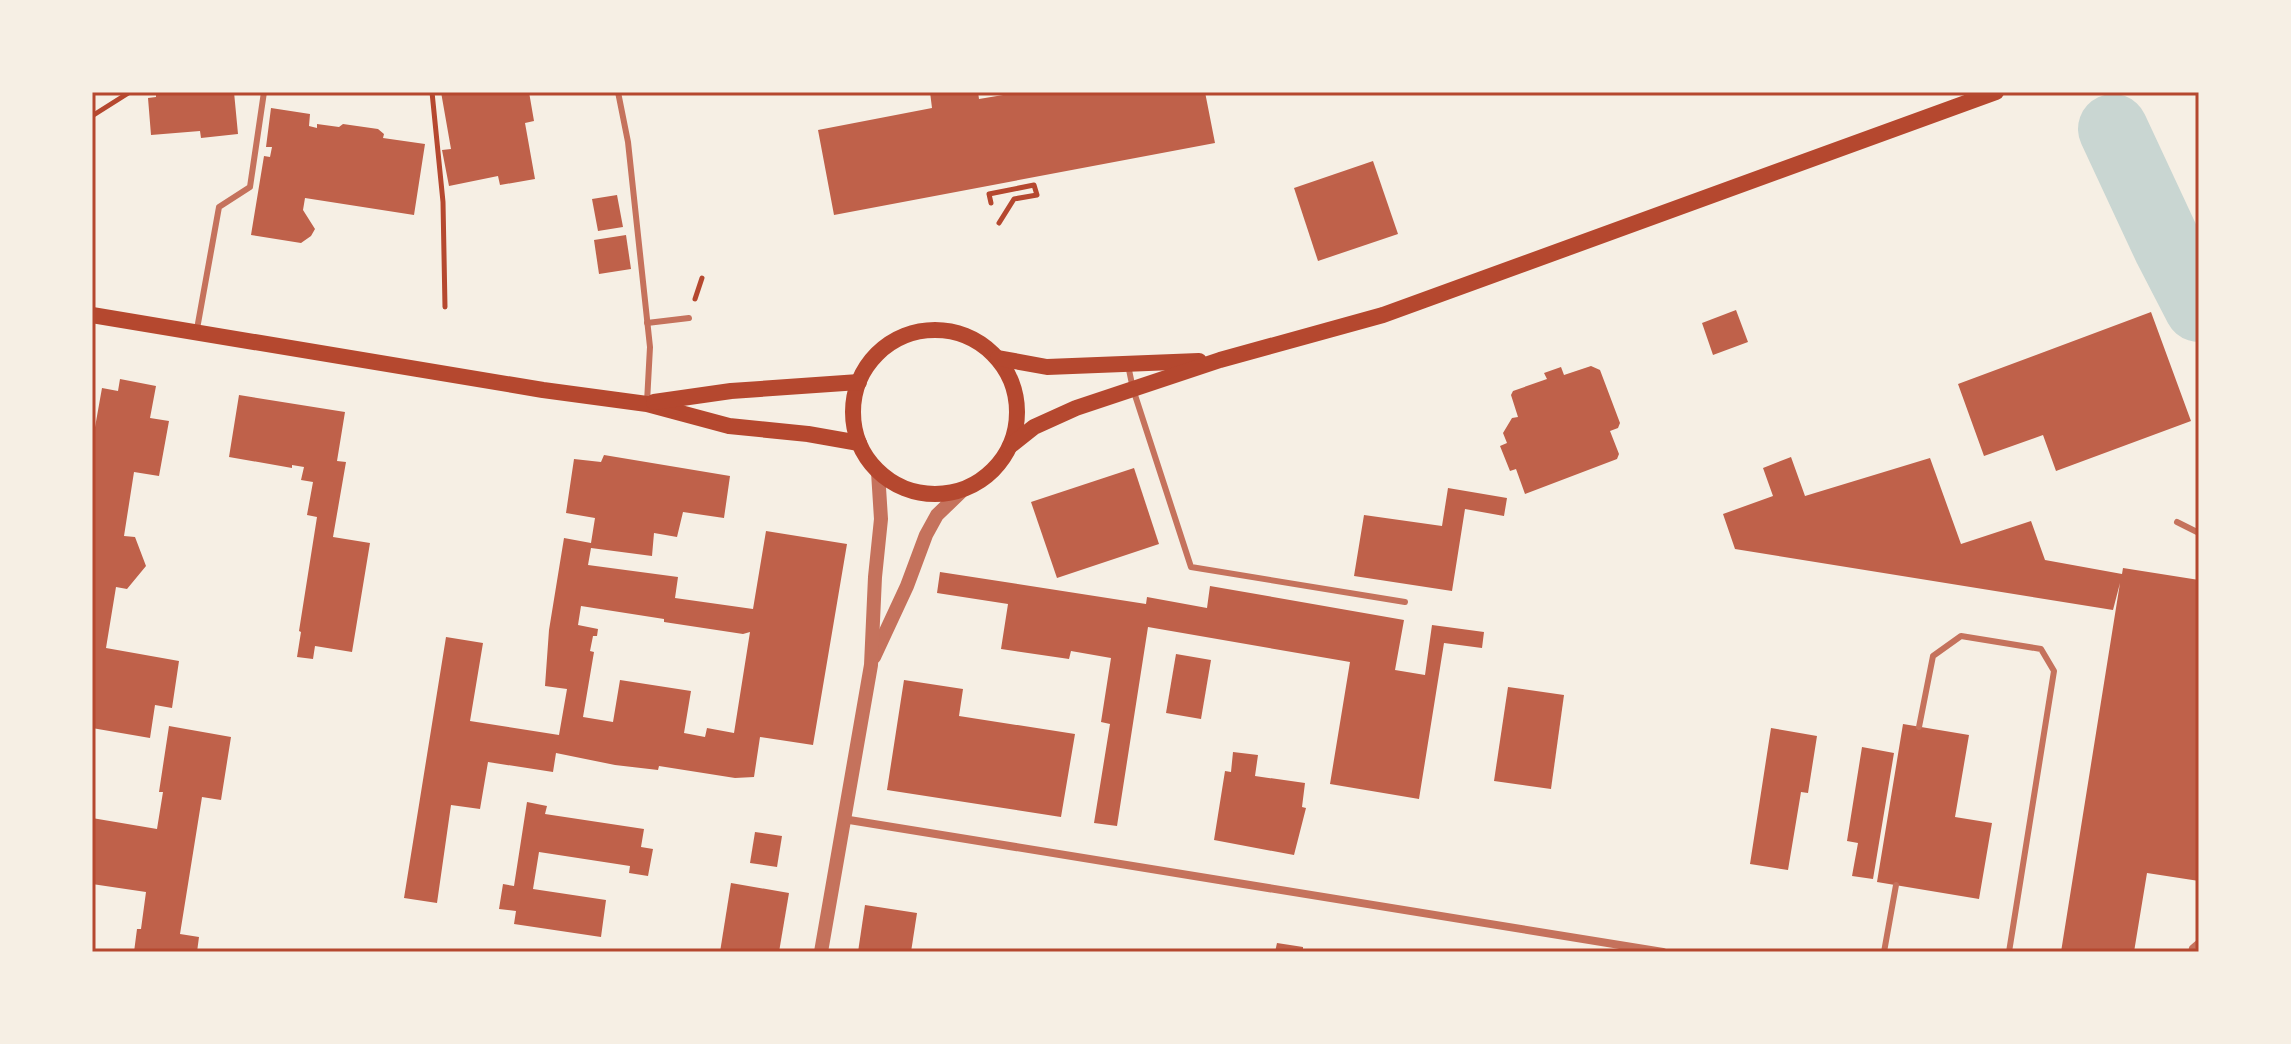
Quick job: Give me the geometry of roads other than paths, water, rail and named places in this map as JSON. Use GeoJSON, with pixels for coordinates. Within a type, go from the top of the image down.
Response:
{"type":"FeatureCollection","features":[{"type":"Feature","properties":{"kind":"main road"},"geometry":{"type":"LineString","coordinates":[[1010,446],[1017,424],[1017,400],[1010,378],[998,358],[980,343],[958,333],[934,329],[910,333],[888,344],[871,361],[859,382],[853,402],[853,423],[859,443],[878,472],[897,485],[919,493],[942,494],[964,489],[991,472],[1010,446],[1034,427],[1057,415],[1220,360],[1383,315],[1996,92]]}},
{"type":"Feature","properties":{"kind":"main road"},"geometry":{"type":"LineString","coordinates":[[92,315],[543,390],[647,404],[729,426],[859,443]]}},
{"type":"Feature","properties":{"kind":"main road"},"geometry":{"type":"LineString","coordinates":[[998,358],[1047,367],[1220,360]]}},
{"type":"Feature","properties":{"kind":"main road"},"geometry":{"type":"LineString","coordinates":[[647,404],[731,391],[859,382]]}},
{"type":"Feature","properties":{"kind":"street"},"geometry":{"type":"LineString","coordinates":[[821,952],[871,665],[881,519],[878,472]]}},
{"type":"Feature","properties":{"kind":"street"},"geometry":{"type":"LineString","coordinates":[[871,665],[926,535],[937,515],[964,489]]}},
{"type":"Feature","properties":{"kind":"street"},"geometry":{"type":"LineString","coordinates":[[843,819],[1663,952]]}},
{"type":"Feature","properties":{"kind":"lane"},"geometry":{"type":"LineString","coordinates":[[196,333],[219,207],[250,187],[264,92]]}},
{"type":"Feature","properties":{"kind":"lane"},"geometry":{"type":"LineString","coordinates":[[618,92],[628,142],[650,347],[647,404]]}},
{"type":"Feature","properties":{"kind":"lane"},"geometry":{"type":"LineString","coordinates":[[647,323],[689,318]]}},
{"type":"Feature","properties":{"kind":"lane"},"geometry":{"type":"LineString","coordinates":[[1128,365],[1191,567],[1405,602]]}},
{"type":"Feature","properties":{"kind":"lane"},"geometry":{"type":"LineString","coordinates":[[2177,522],[2199,533]]}},
{"type":"Feature","properties":{"kind":"lane"},"geometry":{"type":"LineString","coordinates":[[1919,727],[1933,656],[1961,636],[2041,649],[2054,671],[2009,952]]}},
{"type":"Feature","properties":{"kind":"lane"},"geometry":{"type":"LineString","coordinates":[[1884,952],[1896,885]]}},
{"type":"Feature","properties":{"kind":"lane"},"geometry":{"type":"LineString","coordinates":[[2191,952],[2199,942]]}},
{"type":"Feature","properties":{"kind":"waterway"},"geometry":{"type":"LineString","coordinates":[[2113,129],[2199,307]]}}]}
